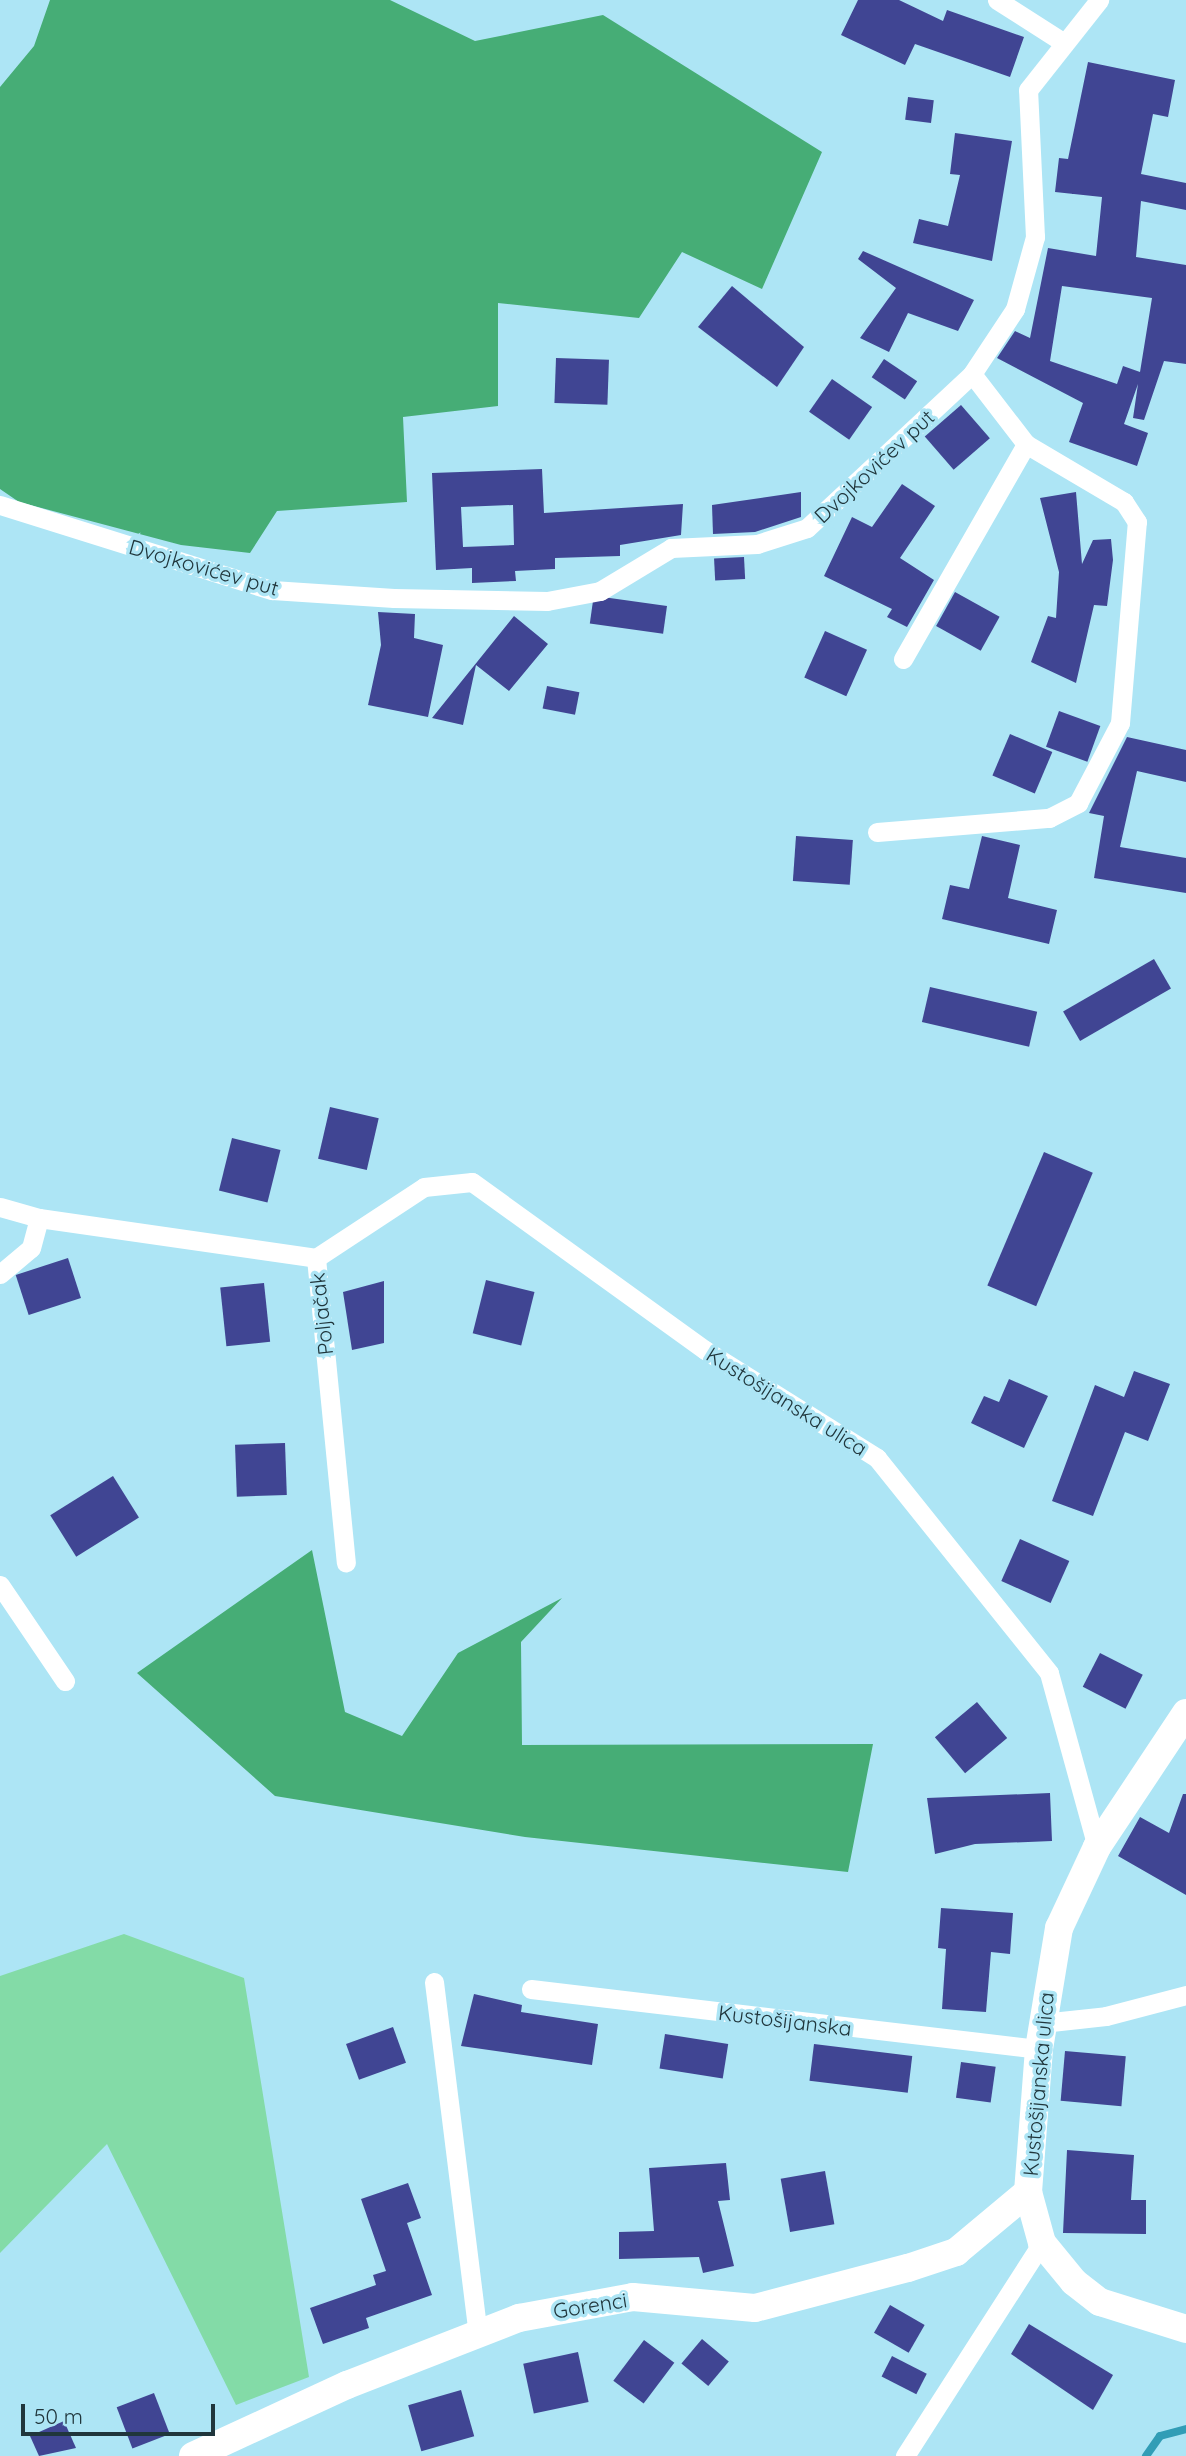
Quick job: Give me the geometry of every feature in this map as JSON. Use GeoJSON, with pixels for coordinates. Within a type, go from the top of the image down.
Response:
{"type":"FeatureCollection","features":[{"type":"Feature","properties":{"kind":"street"},"geometry":{"type":"LineString","coordinates":[[998,0],[1063,42]]}},
{"type":"Feature","properties":{"kind":"street","name":"Dvojkovićev put"},"geometry":{"type":"LineString","coordinates":[[0,505],[272,590],[547,601],[600,591],[671,548],[757,544],[807,528],[972,373],[1015,309],[1035,237],[1028,90],[1063,42],[1099,0]]}},
{"type":"Feature","properties":{"kind":"street"},"geometry":{"type":"LineString","coordinates":[[877,832],[1049,818],[1078,803],[1120,723],[1137,522],[1124,502],[1026,444],[972,373]]}},
{"type":"Feature","properties":{"kind":"street"},"geometry":{"type":"LineString","coordinates":[[903,659],[1026,444]]}},
{"type":"Feature","properties":{"kind":"street","name":"Kustošijanska ulica"},"geometry":{"type":"LineString","coordinates":[[316,1258],[425,1187],[472,1182],[705,1350],[877,1458],[1049,1673],[1097,1847]]}},
{"type":"Feature","properties":{"kind":"street","name":"Poljačak"},"geometry":{"type":"LineString","coordinates":[[0,1207],[39,1218],[316,1258],[346,1563]]}},
{"type":"Feature","properties":{"kind":"street"},"geometry":{"type":"LineString","coordinates":[[0,1273],[31,1248],[39,1218]]}},
{"type":"Feature","properties":{"kind":"street"},"geometry":{"type":"LineString","coordinates":[[0,1585],[65,1681]]}},
{"type":"Feature","properties":{"kind":"street","name":"Kustošijanska ulica"},"geometry":{"type":"LineString","coordinates":[[1042,2243],[1028,2192],[1040,2036],[1059,1928],[1097,1847],[1186,1713]]}},
{"type":"Feature","properties":{"kind":"street"},"geometry":{"type":"LineString","coordinates":[[434,1982],[478,2334]]}},
{"type":"Feature","properties":{"kind":"street","name":"Kustošijanska"},"geometry":{"type":"LineString","coordinates":[[531,1989],[1040,2036],[1186,1995]]}},
{"type":"Feature","properties":{"kind":"street","name":"Gorenci"},"geometry":{"type":"LineString","coordinates":[[193,2456],[478,2334],[606,2299],[755,2308],[956,2252],[1028,2192]]}},
{"type":"Feature","properties":{"kind":"street"},"geometry":{"type":"LineString","coordinates":[[905,2456],[1042,2243],[1100,2301],[1186,2329]]}},
{"type":"Feature","properties":{"kind":"green space"},"geometry":{"type":"Polygon","coordinates":[[[50,0],[390,0],[475,41],[603,15],[822,152],[762,289],[682,252],[639,318],[498,303],[498,406],[403,417],[407,502],[277,511],[250,553],[181,545],[19,502],[0,489],[0,87],[34,46],[50,0]]]}},
{"type":"Feature","properties":{"kind":"green space"},"geometry":{"type":"Polygon","coordinates":[[[312,1550],[345,1712],[402,1736],[458,1653],[562,1598],[521,1642],[522,1745],[873,1744],[848,1872],[525,1837],[275,1796],[137,1673],[312,1550]]]}},
{"type":"Feature","properties":{"kind":"green space"},"geometry":{"type":"Polygon","coordinates":[[[124,1934],[244,1978],[309,2377],[236,2405],[107,2144],[0,2253],[0,1976],[124,1934]]]}},
{"type":"Feature","properties":{"kind":"building"},"geometry":{"type":"Polygon","coordinates":[[[858,0],[899,0],[943,21],[947,10],[1024,37],[1010,77],[915,44],[905,65],[841,35],[858,0]]]}},
{"type":"Feature","properties":{"kind":"building"},"geometry":{"type":"Polygon","coordinates":[[[1088,62],[1175,80],[1168,117],[1153,114],[1141,174],[1186,183],[1186,210],[1141,201],[1136,257],[1186,265],[1186,364],[1164,361],[1144,420],[1133,418],[1138,384],[1124,424],[1148,433],[1137,466],[1069,442],[1083,403],[997,358],[1015,331],[1030,338],[1048,248],[1096,256],[1102,197],[1055,192],[1059,158],[1068,159],[1088,62]],[[1062,286],[1050,361],[1117,384],[1123,366],[1140,372],[1152,298],[1062,286]]]}},
{"type":"Feature","properties":{"kind":"building"},"geometry":{"type":"Polygon","coordinates":[[[908,97],[934,100],[931,123],[905,120],[908,97]]]}},
{"type":"Feature","properties":{"kind":"building"},"geometry":{"type":"Polygon","coordinates":[[[955,133],[1012,141],[992,261],[913,243],[919,219],[948,226],[960,175],[950,174],[955,133]]]}},
{"type":"Feature","properties":{"kind":"building"},"geometry":{"type":"Polygon","coordinates":[[[863,251],[974,300],[958,331],[908,313],[889,352],[860,338],[896,288],[858,259],[863,251]]]}},
{"type":"Feature","properties":{"kind":"building"},"geometry":{"type":"Polygon","coordinates":[[[732,286],[804,347],[777,387],[698,327],[732,286]]]}},
{"type":"Feature","properties":{"kind":"building"},"geometry":{"type":"Polygon","coordinates":[[[556,358],[609,360],[607,405],[554,403],[556,358]]]}},
{"type":"Feature","properties":{"kind":"building"},"geometry":{"type":"Polygon","coordinates":[[[884,359],[917,381],[905,400],[872,377],[884,359]]]}},
{"type":"Feature","properties":{"kind":"building"},"geometry":{"type":"Polygon","coordinates":[[[832,379],[872,407],[849,440],[809,412],[832,379]]]}},
{"type":"Feature","properties":{"kind":"building"},"geometry":{"type":"Polygon","coordinates":[[[961,405],[990,438],[954,470],[925,436],[961,405]]]}},
{"type":"Feature","properties":{"kind":"building"},"geometry":{"type":"Polygon","coordinates":[[[542,469],[544,513],[683,504],[681,535],[620,545],[620,556],[555,558],[555,569],[515,571],[516,581],[472,583],[472,568],[436,570],[432,473],[542,469]],[[513,505],[461,507],[463,547],[514,545],[513,505]]]}},
{"type":"Feature","properties":{"kind":"building"},"geometry":{"type":"Polygon","coordinates":[[[902,484],[935,506],[900,558],[934,580],[907,627],[887,617],[892,609],[824,576],[852,517],[872,527],[902,484]]]}},
{"type":"Feature","properties":{"kind":"building"},"geometry":{"type":"Polygon","coordinates":[[[801,492],[801,517],[755,532],[713,534],[712,505],[801,492]]]}},
{"type":"Feature","properties":{"kind":"building"},"geometry":{"type":"Polygon","coordinates":[[[1076,492],[1082,564],[1093,540],[1111,539],[1113,560],[1107,606],[1094,605],[1076,683],[1031,662],[1048,616],[1056,618],[1059,572],[1040,498],[1076,492]]]}},
{"type":"Feature","properties":{"kind":"building"},"geometry":{"type":"Polygon","coordinates":[[[744,557],[745,579],[715,581],[714,559],[744,557]]]}},
{"type":"Feature","properties":{"kind":"building"},"geometry":{"type":"Polygon","coordinates":[[[955,592],[1000,617],[981,651],[936,626],[955,592]]]}},
{"type":"Feature","properties":{"kind":"building"},"geometry":{"type":"Polygon","coordinates":[[[594,596],[667,606],[663,634],[590,623],[594,596]]]}},
{"type":"Feature","properties":{"kind":"building"},"geometry":{"type":"Polygon","coordinates":[[[378,612],[415,614],[414,638],[443,645],[428,717],[368,705],[381,645],[378,612]]]}},
{"type":"Feature","properties":{"kind":"building"},"geometry":{"type":"Polygon","coordinates":[[[514,616],[548,644],[509,691],[476,665],[463,725],[432,718],[514,616]]]}},
{"type":"Feature","properties":{"kind":"building"},"geometry":{"type":"Polygon","coordinates":[[[825,631],[867,650],[846,696],[804,678],[825,631]]]}},
{"type":"Feature","properties":{"kind":"building"},"geometry":{"type":"Polygon","coordinates":[[[547,686],[579,692],[575,715],[543,709],[547,686]]]}},
{"type":"Feature","properties":{"kind":"building"},"geometry":{"type":"Polygon","coordinates":[[[1059,711],[1100,726],[1087,762],[1046,747],[1059,711]]]}},
{"type":"Feature","properties":{"kind":"building"},"geometry":{"type":"Polygon","coordinates":[[[1010,734],[1052,752],[1035,793],[992,775],[1010,734]]]}},
{"type":"Feature","properties":{"kind":"building"},"geometry":{"type":"Polygon","coordinates":[[[1127,737],[1186,750],[1186,782],[1137,771],[1120,847],[1186,858],[1186,893],[1094,878],[1104,816],[1089,813],[1127,737]]]}},
{"type":"Feature","properties":{"kind":"building"},"geometry":{"type":"Polygon","coordinates":[[[796,836],[853,840],[850,885],[793,881],[796,836]]]}},
{"type":"Feature","properties":{"kind":"building"},"geometry":{"type":"Polygon","coordinates":[[[982,836],[1020,845],[1008,898],[1057,910],[1049,944],[942,919],[950,885],[969,889],[982,836]]]}},
{"type":"Feature","properties":{"kind":"building"},"geometry":{"type":"Polygon","coordinates":[[[1154,959],[1171,988],[1080,1041],[1063,1012],[1154,959]]]}},
{"type":"Feature","properties":{"kind":"building"},"geometry":{"type":"Polygon","coordinates":[[[930,987],[1037,1012],[1029,1047],[922,1022],[930,987]]]}},
{"type":"Feature","properties":{"kind":"building"},"geometry":{"type":"Polygon","coordinates":[[[330,1107],[379,1118],[367,1170],[318,1159],[330,1107]]]}},
{"type":"Feature","properties":{"kind":"building"},"geometry":{"type":"Polygon","coordinates":[[[232,1138],[281,1150],[267,1202],[219,1190],[232,1138]]]}},
{"type":"Feature","properties":{"kind":"building"},"geometry":{"type":"Polygon","coordinates":[[[1044,1152],[1093,1173],[1036,1306],[987,1285],[1044,1152]]]}},
{"type":"Feature","properties":{"kind":"building"},"geometry":{"type":"Polygon","coordinates":[[[68,1258],[81,1298],[29,1315],[16,1275],[68,1258]]]}},
{"type":"Feature","properties":{"kind":"building"},"geometry":{"type":"Polygon","coordinates":[[[486,1280],[535,1292],[521,1345],[473,1333],[486,1280]]]}},
{"type":"Feature","properties":{"kind":"building"},"geometry":{"type":"Polygon","coordinates":[[[384,1281],[384,1343],[352,1350],[343,1292],[384,1281]]]}},
{"type":"Feature","properties":{"kind":"building"},"geometry":{"type":"Polygon","coordinates":[[[264,1283],[270,1342],[226,1346],[220,1288],[264,1283]]]}},
{"type":"Feature","properties":{"kind":"building"},"geometry":{"type":"Polygon","coordinates":[[[1134,1371],[1170,1384],[1148,1441],[1125,1432],[1093,1516],[1052,1501],[1095,1385],[1124,1397],[1134,1371]]]}},
{"type":"Feature","properties":{"kind":"building"},"geometry":{"type":"Polygon","coordinates":[[[1009,1379],[1048,1396],[1024,1448],[971,1423],[984,1396],[999,1402],[1009,1379]]]}},
{"type":"Feature","properties":{"kind":"building"},"geometry":{"type":"Polygon","coordinates":[[[285,1443],[287,1495],[237,1497],[235,1445],[285,1443]]]}},
{"type":"Feature","properties":{"kind":"building"},"geometry":{"type":"Polygon","coordinates":[[[113,1476],[139,1518],[76,1557],[50,1515],[113,1476]]]}},
{"type":"Feature","properties":{"kind":"building"},"geometry":{"type":"Polygon","coordinates":[[[1020,1539],[1069,1561],[1051,1603],[1001,1581],[1020,1539]]]}},
{"type":"Feature","properties":{"kind":"building"},"geometry":{"type":"Polygon","coordinates":[[[1100,1653],[1143,1675],[1126,1709],[1083,1687],[1100,1653]]]}},
{"type":"Feature","properties":{"kind":"building"},"geometry":{"type":"Polygon","coordinates":[[[977,1702],[1007,1738],[965,1773],[935,1737],[977,1702]]]}},
{"type":"Feature","properties":{"kind":"building"},"geometry":{"type":"Polygon","coordinates":[[[1050,1793],[1052,1841],[975,1844],[935,1854],[927,1798],[1050,1793]]]}},
{"type":"Feature","properties":{"kind":"building"},"geometry":{"type":"Polygon","coordinates":[[[1183,1794],[1186,1794],[1186,1895],[1118,1856],[1140,1817],[1169,1833],[1183,1794]]]}},
{"type":"Feature","properties":{"kind":"building"},"geometry":{"type":"Polygon","coordinates":[[[941,1908],[1013,1913],[1010,1954],[991,1952],[986,2012],[942,2009],[946,1949],[938,1948],[941,1908]]]}},
{"type":"Feature","properties":{"kind":"building"},"geometry":{"type":"Polygon","coordinates":[[[474,1994],[522,2005],[521,2012],[598,2024],[592,2065],[461,2046],[474,1994]]]}},
{"type":"Feature","properties":{"kind":"building"},"geometry":{"type":"Polygon","coordinates":[[[393,2027],[406,2063],[359,2080],[346,2044],[393,2027]]]}},
{"type":"Feature","properties":{"kind":"building"},"geometry":{"type":"Polygon","coordinates":[[[665,2034],[728,2044],[723,2079],[660,2069],[665,2034]]]}},
{"type":"Feature","properties":{"kind":"building"},"geometry":{"type":"Polygon","coordinates":[[[814,2044],[912,2056],[908,2093],[809,2081],[814,2044]]]}},
{"type":"Feature","properties":{"kind":"building"},"geometry":{"type":"Polygon","coordinates":[[[1065,2051],[1126,2056],[1121,2106],[1061,2101],[1065,2051]]]}},
{"type":"Feature","properties":{"kind":"building"},"geometry":{"type":"Polygon","coordinates":[[[961,2062],[996,2067],[991,2103],[956,2098],[961,2062]]]}},
{"type":"Feature","properties":{"kind":"building"},"geometry":{"type":"Polygon","coordinates":[[[1067,2150],[1134,2155],[1131,2200],[1146,2200],[1146,2234],[1063,2233],[1067,2150]]]}},
{"type":"Feature","properties":{"kind":"building"},"geometry":{"type":"Polygon","coordinates":[[[726,2163],[730,2200],[718,2201],[734,2266],[703,2273],[699,2257],[619,2259],[619,2232],[654,2231],[649,2168],[726,2163]]]}},
{"type":"Feature","properties":{"kind":"building"},"geometry":{"type":"Polygon","coordinates":[[[825,2171],[834,2224],[790,2232],[781,2179],[825,2171]]]}},
{"type":"Feature","properties":{"kind":"building"},"geometry":{"type":"Polygon","coordinates":[[[408,2183],[421,2218],[407,2223],[432,2295],[366,2318],[369,2328],[323,2344],[310,2308],[376,2285],[373,2275],[386,2271],[361,2199],[408,2183]]]}},
{"type":"Feature","properties":{"kind":"building"},"geometry":{"type":"Polygon","coordinates":[[[890,2305],[925,2325],[909,2353],[874,2333],[890,2305]]]}},
{"type":"Feature","properties":{"kind":"building"},"geometry":{"type":"Polygon","coordinates":[[[1029,2324],[1113,2375],[1093,2410],[1011,2354],[1029,2324]]]}},
{"type":"Feature","properties":{"kind":"building"},"geometry":{"type":"Polygon","coordinates":[[[702,2339],[729,2361],[708,2386],[681,2364],[702,2339]]]}},
{"type":"Feature","properties":{"kind":"building"},"geometry":{"type":"Polygon","coordinates":[[[644,2340],[674,2363],[644,2404],[613,2381],[644,2340]]]}},
{"type":"Feature","properties":{"kind":"building"},"geometry":{"type":"Polygon","coordinates":[[[578,2352],[589,2402],[534,2414],[523,2364],[578,2352]]]}},
{"type":"Feature","properties":{"kind":"building"},"geometry":{"type":"Polygon","coordinates":[[[892,2356],[927,2374],[916,2394],[882,2376],[892,2356]]]}},
{"type":"Feature","properties":{"kind":"building"},"geometry":{"type":"Polygon","coordinates":[[[461,2390],[474,2436],[421,2451],[408,2405],[461,2390]]]}},
{"type":"Feature","properties":{"kind":"building"},"geometry":{"type":"Polygon","coordinates":[[[154,2393],[170,2434],[132,2448],[117,2407],[154,2393]]]}},
{"type":"Feature","properties":{"kind":"building"},"geometry":{"type":"Polygon","coordinates":[[[64,2421],[76,2448],[39,2456],[30,2436],[64,2421]]]}},
{"type":"Feature","properties":{"kind":"waterway"},"geometry":{"type":"LineString","coordinates":[[1146,2456],[1160,2436],[1186,2429]]}}]}
